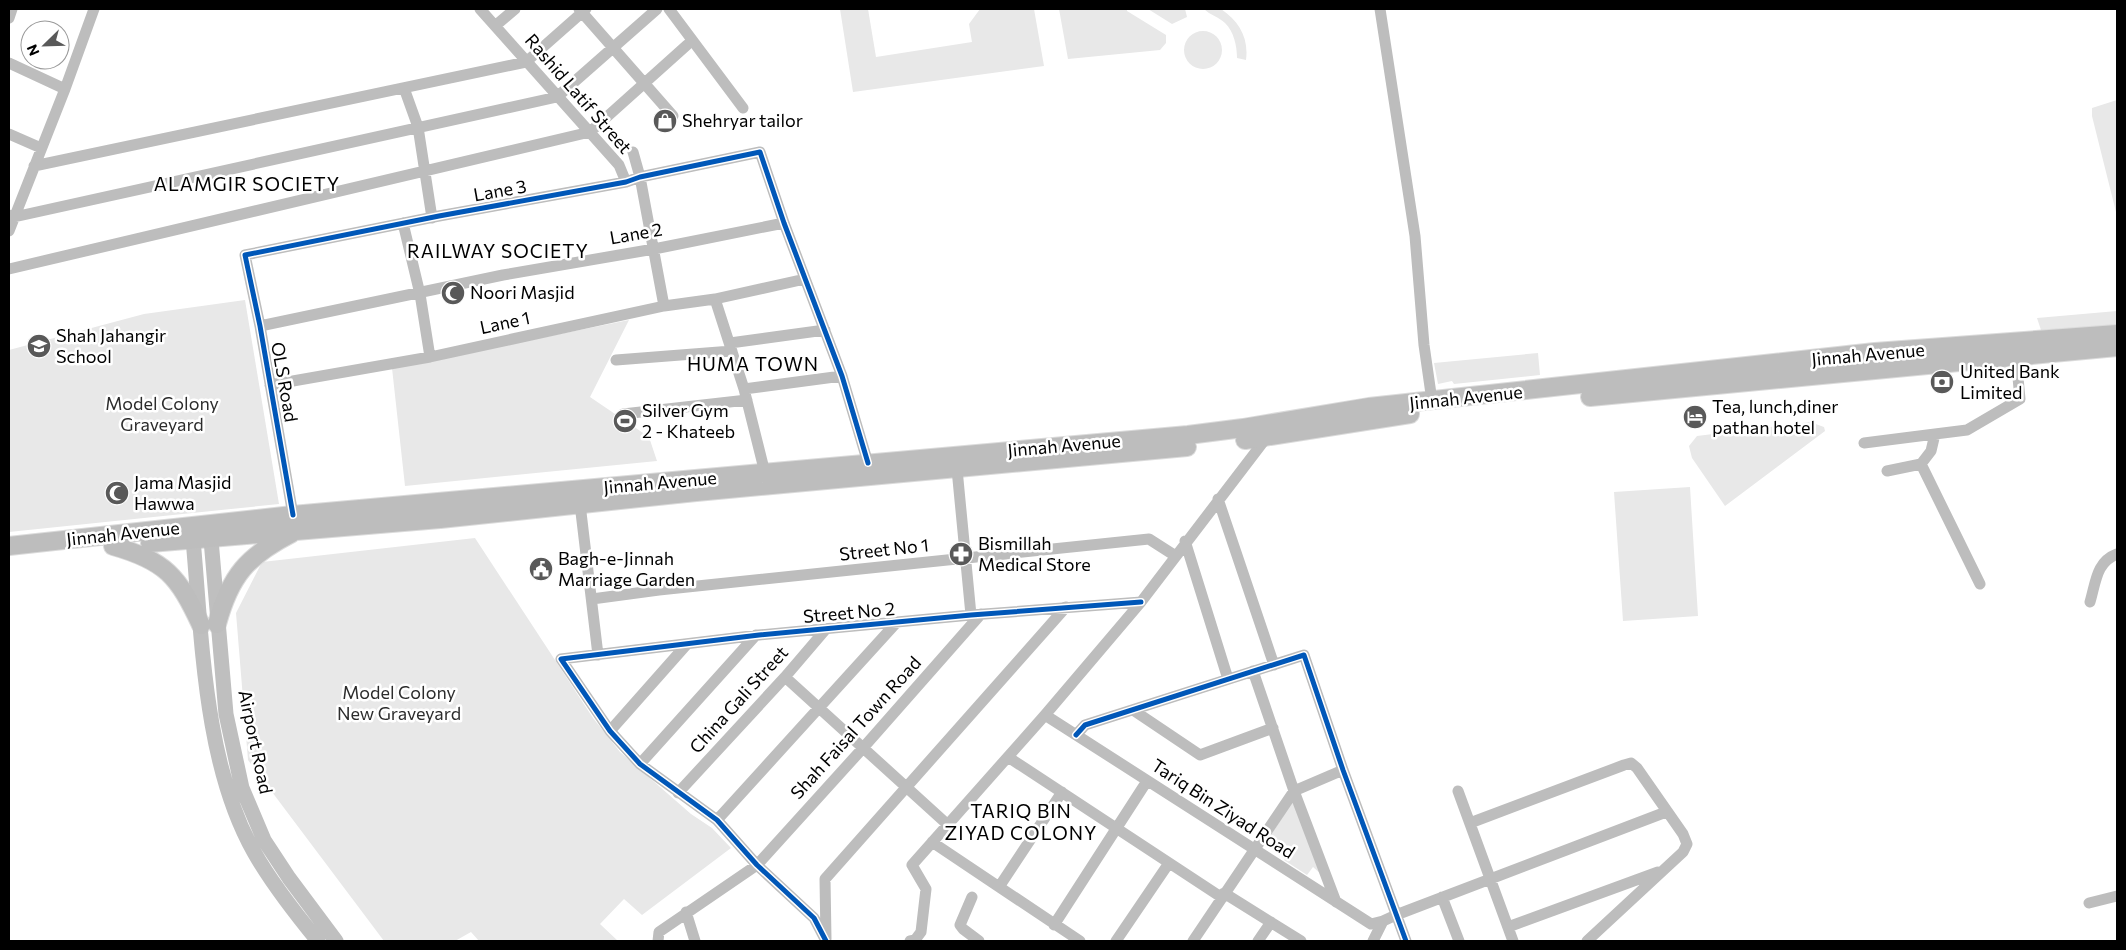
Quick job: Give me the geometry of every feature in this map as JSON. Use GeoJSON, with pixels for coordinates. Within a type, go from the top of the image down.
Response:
{"type":"FeatureCollection","features":[{"type":"Feature","properties":{"kind":"highway","name":"Jinnah Avenue"},"geometry":{"type":"LineString","coordinates":[[296,522],[440,519],[580,504],[1198,446],[1422,412],[2010,352],[2117,334]]}},
{"type":"Feature","properties":{"kind":"highway","name":"Jinnah Avenue"},"geometry":{"type":"LineString","coordinates":[[9,546],[210,531],[868,462],[1188,435],[1369,408],[1875,352],[2010,352],[2117,347]]}},
{"type":"Feature","properties":{"kind":"highway"},"geometry":{"type":"LineString","coordinates":[[113,546],[147,558],[169,573],[209,625],[228,588],[246,563],[296,522]]}},
{"type":"Feature","properties":{"kind":"highway","name":"Jinnah Avenue"},"geometry":{"type":"LineString","coordinates":[[9,555],[193,539],[210,531]]}},
{"type":"Feature","properties":{"kind":"main road","name":"Airport Road"},"geometry":{"type":"LineString","coordinates":[[210,531],[211,720],[233,806],[254,852],[281,894],[318,941]]}},
{"type":"Feature","properties":{"kind":"main road","name":"Airport Road"},"geometry":{"type":"LineString","coordinates":[[193,539],[242,788],[269,848],[288,878],[336,941]]}},
{"type":"Feature","properties":{"kind":"street"},"geometry":{"type":"LineString","coordinates":[[9,18],[12,9]]}},
{"type":"Feature","properties":{"kind":"street"},"geometry":{"type":"LineString","coordinates":[[9,230],[11,216],[34,166],[65,89],[94,9]]}},
{"type":"Feature","properties":{"kind":"street","name":"Rashid Latif Street"},"geometry":{"type":"LineString","coordinates":[[480,9],[619,165],[626,182]]}},
{"type":"Feature","properties":{"kind":"street"},"geometry":{"type":"LineString","coordinates":[[495,26],[515,9]]}},
{"type":"Feature","properties":{"kind":"street"},"geometry":{"type":"LineString","coordinates":[[11,216],[557,97],[657,9]]}},
{"type":"Feature","properties":{"kind":"street"},"geometry":{"type":"LineString","coordinates":[[669,9],[743,108]]}},
{"type":"Feature","properties":{"kind":"street"},"geometry":{"type":"LineString","coordinates":[[1380,9],[1415,236],[1424,345],[1432,401]]}},
{"type":"Feature","properties":{"kind":"street"},"geometry":{"type":"LineString","coordinates":[[34,166],[526,62],[582,10],[673,116]]}},
{"type":"Feature","properties":{"kind":"street"},"geometry":{"type":"LineString","coordinates":[[9,270],[590,132],[687,44]]}},
{"type":"Feature","properties":{"kind":"street"},"geometry":{"type":"LineString","coordinates":[[9,63],[65,89]]}},
{"type":"Feature","properties":{"kind":"street"},"geometry":{"type":"LineString","coordinates":[[404,88],[418,127],[432,218]]}},
{"type":"Feature","properties":{"kind":"street"},"geometry":{"type":"LineString","coordinates":[[9,134],[41,148]]}},
{"type":"Feature","properties":{"kind":"street"},"geometry":{"type":"LineString","coordinates":[[634,152],[664,306]]}},
{"type":"Feature","properties":{"kind":"street","name":"Lane 3"},"geometry":{"type":"LineString","coordinates":[[244,255],[403,223],[626,182],[640,177],[760,152],[784,223]]}},
{"type":"Feature","properties":{"kind":"street"},"geometry":{"type":"LineString","coordinates":[[403,223],[420,294],[430,357]]}},
{"type":"Feature","properties":{"kind":"street"},"geometry":{"type":"LineString","coordinates":[[784,223],[842,376],[868,462]]}},
{"type":"Feature","properties":{"kind":"street","name":"Lane 2"},"geometry":{"type":"LineString","coordinates":[[260,326],[420,294],[503,275],[654,249],[784,223]]}},
{"type":"Feature","properties":{"kind":"street","name":"OLS Road"},"geometry":{"type":"LineString","coordinates":[[244,255],[260,326],[296,522]]}},
{"type":"Feature","properties":{"kind":"street","name":"Lane 1"},"geometry":{"type":"LineString","coordinates":[[270,384],[430,357],[664,306],[716,299],[805,279]]}},
{"type":"Feature","properties":{"kind":"street"},"geometry":{"type":"LineString","coordinates":[[716,299],[746,394],[765,473]]}},
{"type":"Feature","properties":{"kind":"street"},"geometry":{"type":"LineString","coordinates":[[616,360],[731,347],[825,330]]}},
{"type":"Feature","properties":{"kind":"street"},"geometry":{"type":"LineString","coordinates":[[1864,443],[1967,430],[2020,399],[2010,352]]}},
{"type":"Feature","properties":{"kind":"street"},"geometry":{"type":"LineString","coordinates":[[624,414],[842,376]]}},
{"type":"Feature","properties":{"kind":"street"},"geometry":{"type":"LineString","coordinates":[[1887,471],[1921,464],[1931,451],[1935,434]]}},
{"type":"Feature","properties":{"kind":"street"},"geometry":{"type":"LineString","coordinates":[[910,941],[915,940],[921,932],[926,889],[912,865],[1046,715],[1141,602],[1185,541],[1267,437]]}},
{"type":"Feature","properties":{"kind":"street"},"geometry":{"type":"LineString","coordinates":[[1921,464],[1980,584]]}},
{"type":"Feature","properties":{"kind":"street"},"geometry":{"type":"LineString","coordinates":[[956,470],[966,560],[976,614]]}},
{"type":"Feature","properties":{"kind":"street"},"geometry":{"type":"LineString","coordinates":[[1218,500],[1274,665]]}},
{"type":"Feature","properties":{"kind":"street"},"geometry":{"type":"LineString","coordinates":[[580,504],[598,655]]}},
{"type":"Feature","properties":{"kind":"street","name":"Street No 1"},"geometry":{"type":"LineString","coordinates":[[592,599],[659,590],[966,560],[1149,539],[1174,556]]}},
{"type":"Feature","properties":{"kind":"street"},"geometry":{"type":"LineString","coordinates":[[1185,541],[1228,679]]}},
{"type":"Feature","properties":{"kind":"street"},"geometry":{"type":"LineString","coordinates":[[2090,602],[2101,566],[2106,558],[2117,554]]}},
{"type":"Feature","properties":{"kind":"street","name":"Street No 2"},"geometry":{"type":"LineString","coordinates":[[610,731],[561,660],[756,636],[976,614],[1141,602]]}},
{"type":"Feature","properties":{"kind":"street"},"geometry":{"type":"LineString","coordinates":[[826,941],[825,879],[1066,607]]}},
{"type":"Feature","properties":{"kind":"street","name":"Shah Faisal Town Road"},"geometry":{"type":"LineString","coordinates":[[658,941],[659,932],[757,865],[863,748],[976,614]]}},
{"type":"Feature","properties":{"kind":"street"},"geometry":{"type":"LineString","coordinates":[[717,820],[820,709],[896,622]]}},
{"type":"Feature","properties":{"kind":"street","name":"China Gali Street"},"geometry":{"type":"LineString","coordinates":[[678,793],[785,677],[826,629]]}},
{"type":"Feature","properties":{"kind":"street"},"geometry":{"type":"LineString","coordinates":[[640,764],[756,636]]}},
{"type":"Feature","properties":{"kind":"street"},"geometry":{"type":"LineString","coordinates":[[687,644],[610,731],[640,764],[717,820],[757,865],[814,918],[826,941]]}},
{"type":"Feature","properties":{"kind":"street"},"geometry":{"type":"LineString","coordinates":[[1076,735],[1084,726],[1304,655],[1343,770],[1406,941]]}},
{"type":"Feature","properties":{"kind":"street"},"geometry":{"type":"LineString","coordinates":[[1253,671],[1294,791],[1336,902]]}},
{"type":"Feature","properties":{"kind":"street"},"geometry":{"type":"LineString","coordinates":[[785,677],[948,825]]}},
{"type":"Feature","properties":{"kind":"street"},"geometry":{"type":"LineString","coordinates":[[1133,710],[1200,755],[1273,728]]}},
{"type":"Feature","properties":{"kind":"street","name":"Tariq Bin Ziyad Road"},"geometry":{"type":"LineString","coordinates":[[1046,715],[1370,924],[1383,921]]}},
{"type":"Feature","properties":{"kind":"street"},"geometry":{"type":"LineString","coordinates":[[1008,757],[1170,863],[1301,941]]}},
{"type":"Feature","properties":{"kind":"street"},"geometry":{"type":"LineString","coordinates":[[1470,823],[1631,763],[1637,768],[1683,834],[1687,844],[1683,852],[1586,941]]}},
{"type":"Feature","properties":{"kind":"street"},"geometry":{"type":"LineString","coordinates":[[1193,941],[1294,791],[1343,770]]}},
{"type":"Feature","properties":{"kind":"street"},"geometry":{"type":"LineString","coordinates":[[1054,925],[1147,781]]}},
{"type":"Feature","properties":{"kind":"street"},"geometry":{"type":"LineString","coordinates":[[1458,791],[1513,941]]}},
{"type":"Feature","properties":{"kind":"street"},"geometry":{"type":"LineString","coordinates":[[999,888],[1062,792]]}},
{"type":"Feature","properties":{"kind":"street"},"geometry":{"type":"LineString","coordinates":[[1372,941],[1383,921],[1396,915],[1666,812]]}},
{"type":"Feature","properties":{"kind":"street"},"geometry":{"type":"LineString","coordinates":[[932,842],[1080,941]]}},
{"type":"Feature","properties":{"kind":"street"},"geometry":{"type":"LineString","coordinates":[[1116,941],[1170,863]]}},
{"type":"Feature","properties":{"kind":"street"},"geometry":{"type":"LineString","coordinates":[[1508,928],[1663,870]]}},
{"type":"Feature","properties":{"kind":"street"},"geometry":{"type":"LineString","coordinates":[[2089,903],[2117,896]]}},
{"type":"Feature","properties":{"kind":"street"},"geometry":{"type":"LineString","coordinates":[[972,897],[960,924],[963,929],[979,941]]}},
{"type":"Feature","properties":{"kind":"street"},"geometry":{"type":"LineString","coordinates":[[1442,897],[1459,941]]}},
{"type":"Feature","properties":{"kind":"street"},"geometry":{"type":"LineString","coordinates":[[686,912],[695,941]]}},
{"type":"Feature","properties":{"kind":"street"},"geometry":{"type":"LineString","coordinates":[[1258,941],[1271,922]]}},
{"type":"Feature","properties":{"kind":"green space"},"geometry":{"type":"Polygon","coordinates":[[[840,9],[868,9],[876,57],[972,42],[969,24],[980,9],[1034,9],[1044,66],[853,92],[840,9]]]}},
{"type":"Feature","properties":{"kind":"green space"},"geometry":{"type":"Polygon","coordinates":[[[1059,9],[1127,9],[1127,11],[1166,35],[1166,43],[1160,50],[1068,59],[1059,9]]]}},
{"type":"Feature","properties":{"kind":"green space"},"geometry":{"type":"Polygon","coordinates":[[[1148,9],[1185,9],[1187,17],[1172,24],[1148,9]]]}},
{"type":"Feature","properties":{"kind":"green space"},"geometry":{"type":"Polygon","coordinates":[[[1204,9],[1221,9],[1238,25],[1246,44],[1246,60],[1237,58],[1234,39],[1228,27],[1223,21],[1204,9]]]}},
{"type":"Feature","properties":{"kind":"green space"},"geometry":{"type":"Polygon","coordinates":[[[1203,31],[1216,37],[1222,50],[1216,63],[1203,69],[1190,63],[1184,50],[1190,37],[1203,31]]]}},
{"type":"Feature","properties":{"kind":"green space"},"geometry":{"type":"Polygon","coordinates":[[[2117,100],[2117,216],[2092,116],[2092,108],[2117,100]]]}},
{"type":"Feature","properties":{"kind":"green space","name":"Model Colony Graveyard"},"geometry":{"type":"Polygon","coordinates":[[[245,300],[279,504],[9,532],[9,350],[144,314],[245,300]]]}},
{"type":"Feature","properties":{"kind":"green space"},"geometry":{"type":"Polygon","coordinates":[[[2117,311],[2117,325],[2041,330],[2037,318],[2117,311]]]}},
{"type":"Feature","properties":{"kind":"green space"},"geometry":{"type":"Polygon","coordinates":[[[629,320],[590,397],[649,437],[657,461],[405,486],[392,368],[629,320]]]}},
{"type":"Feature","properties":{"kind":"green space"},"geometry":{"type":"Polygon","coordinates":[[[1538,353],[1540,375],[1454,384],[1452,381],[1438,384],[1434,363],[1538,353]]]}},
{"type":"Feature","properties":{"kind":"green space"},"geometry":{"type":"Polygon","coordinates":[[[1810,422],[1824,427],[1825,431],[1725,506],[1692,458],[1689,446],[1697,436],[1810,422]]]}},
{"type":"Feature","properties":{"kind":"green space"},"geometry":{"type":"Polygon","coordinates":[[[1690,487],[1698,616],[1623,621],[1614,492],[1690,487]]]}},
{"type":"Feature","properties":{"kind":"green space","name":"Model Colony New Graveyard"},"geometry":{"type":"Polygon","coordinates":[[[475,538],[593,718],[620,752],[691,814],[712,828],[731,848],[642,915],[624,899],[600,924],[618,941],[479,941],[471,932],[455,941],[384,941],[248,760],[236,613],[262,562],[475,538]]]}},
{"type":"Feature","properties":{"kind":"green space"},"geometry":{"type":"Polygon","coordinates":[[[1293,801],[1322,875],[1313,867],[1307,875],[1284,860],[1287,855],[1283,852],[1287,846],[1282,842],[1280,845],[1269,838],[1293,801]]]}},
{"type":"Feature","properties":{"kind":"cycle path"},"geometry":{"type":"LineString","coordinates":[[293,515],[260,326],[245,255],[439,216],[626,182],[640,177],[760,152],[784,223],[842,376],[868,463]]}},
{"type":"Feature","properties":{"kind":"cycle path"},"geometry":{"type":"LineString","coordinates":[[826,941],[814,918],[757,865],[717,820],[640,764],[610,731],[561,659],[759,635],[971,615],[1141,602]]}},
{"type":"Feature","properties":{"kind":"cycle path"},"geometry":{"type":"LineString","coordinates":[[1076,735],[1085,725],[1304,655],[1343,770],[1406,941]]}},
{"type":"Feature","properties":{"kind":"place","name":"Shehryar tailor"},"geometry":{"type":"Point","coordinates":[665,121]}},
{"type":"Feature","properties":{"kind":"place","name":"Noori Masjid"},"geometry":{"type":"Point","coordinates":[453,293]}},
{"type":"Feature","properties":{"kind":"place","name":"Shah Jahangir School"},"geometry":{"type":"Point","coordinates":[39,346]}},
{"type":"Feature","properties":{"kind":"place","name":"United Bank Limited"},"geometry":{"type":"Point","coordinates":[1942,382]}},
{"type":"Feature","properties":{"kind":"place","name":"Tea, lunch,diner pathan hotel"},"geometry":{"type":"Point","coordinates":[1695,417]}},
{"type":"Feature","properties":{"kind":"place","name":"Silver Gym 2 - Khateeb"},"geometry":{"type":"Point","coordinates":[625,421]}},
{"type":"Feature","properties":{"kind":"place","name":"Jama Masjid Hawwa"},"geometry":{"type":"Point","coordinates":[117,493]}},
{"type":"Feature","properties":{"kind":"place","name":"Bismillah Medical Store"},"geometry":{"type":"Point","coordinates":[961,554]}},
{"type":"Feature","properties":{"kind":"place","name":"Bagh-e-Jinnah Marriage Garden"},"geometry":{"type":"Point","coordinates":[541,569]}},
{"type":"Feature","properties":{"kind":"district","name":"ALAMGIR SOCIETY"},"geometry":{"type":"Point","coordinates":[247,184]}},
{"type":"Feature","properties":{"kind":"district","name":"RAILWAY SOCIETY"},"geometry":{"type":"Point","coordinates":[498,251]}},
{"type":"Feature","properties":{"kind":"district","name":"HUMA TOWN"},"geometry":{"type":"Point","coordinates":[753,364]}},
{"type":"Feature","properties":{"kind":"district","name":"TARIQ BIN ZIYAD COLONY"},"geometry":{"type":"Point","coordinates":[1021,822]}}]}
